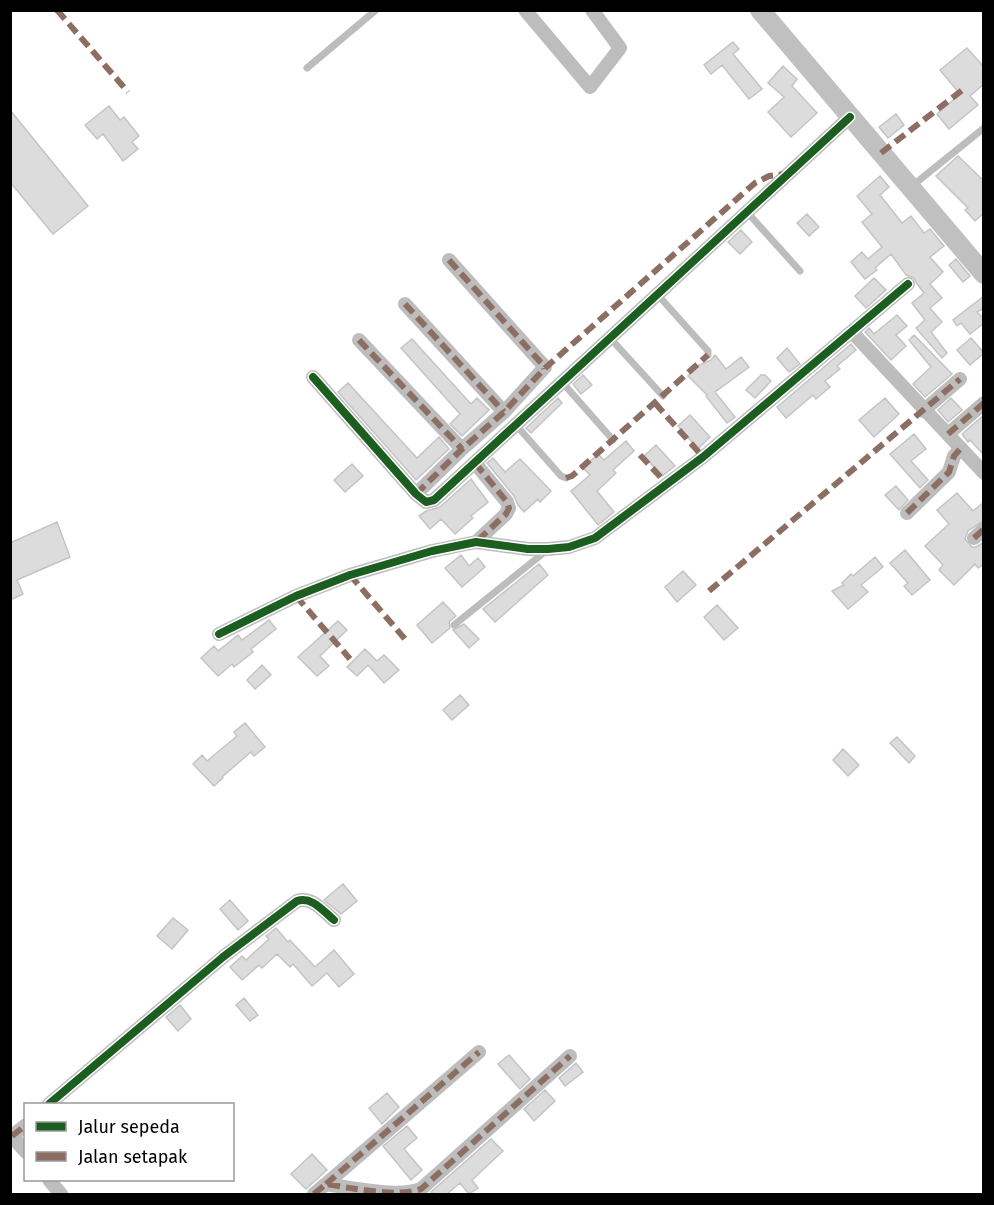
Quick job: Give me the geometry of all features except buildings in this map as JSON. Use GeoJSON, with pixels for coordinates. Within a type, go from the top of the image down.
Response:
{"type":"FeatureCollection","features":[{"type":"Feature","properties":{"kind":"main road"},"geometry":{"type":"LineString","coordinates":[[760,10],[984,274]]}},
{"type":"Feature","properties":{"kind":"street"},"geometry":{"type":"LineString","coordinates":[[525,10],[590,87],[620,48],[592,10]]}},
{"type":"Feature","properties":{"kind":"street"},"geometry":{"type":"LineString","coordinates":[[313,378],[416,494],[426,502],[434,500],[850,117]]}},
{"type":"Feature","properties":{"kind":"street"},"geometry":{"type":"LineString","coordinates":[[416,494],[504,412],[544,367],[449,260]]}},
{"type":"Feature","properties":{"kind":"street"},"geometry":{"type":"LineString","coordinates":[[219,634],[296,596],[350,575],[432,551],[476,542],[528,549],[548,549],[569,547],[595,538],[703,457],[908,284]]}},
{"type":"Feature","properties":{"kind":"street"},"geometry":{"type":"LineString","coordinates":[[405,304],[504,412]]}},
{"type":"Feature","properties":{"kind":"street"},"geometry":{"type":"LineString","coordinates":[[852,332],[923,411],[984,473]]}},
{"type":"Feature","properties":{"kind":"street"},"geometry":{"type":"LineString","coordinates":[[359,340],[462,449]]}},
{"type":"Feature","properties":{"kind":"street"},"geometry":{"type":"LineString","coordinates":[[923,411],[960,378]]}},
{"type":"Feature","properties":{"kind":"street"},"geometry":{"type":"LineString","coordinates":[[948,434],[984,403]]}},
{"type":"Feature","properties":{"kind":"street"},"geometry":{"type":"LineString","coordinates":[[907,513],[950,472],[954,456],[961,448]]}},
{"type":"Feature","properties":{"kind":"street"},"geometry":{"type":"LineString","coordinates":[[475,463],[507,502],[509,508],[506,514],[476,542]]}},
{"type":"Feature","properties":{"kind":"street"},"geometry":{"type":"LineString","coordinates":[[51,1103],[223,957],[297,902],[303,899],[312,901],[334,920]]}},
{"type":"Feature","properties":{"kind":"street"},"geometry":{"type":"LineString","coordinates":[[314,1194],[479,1052]]}},
{"type":"Feature","properties":{"kind":"street"},"geometry":{"type":"LineString","coordinates":[[326,1184],[356,1192],[413,1193],[422,1189],[570,1056]]}},
{"type":"Feature","properties":{"kind":"street"},"geometry":{"type":"LineString","coordinates":[[24,1126],[11,1135],[24,1150]]}},
{"type":"Feature","properties":{"kind":"street"},"geometry":{"type":"LineString","coordinates":[[51,1181],[61,1194]]}},
{"type":"Feature","properties":{"kind":"lane"},"geometry":{"type":"LineString","coordinates":[[307,68],[376,10]]}},
{"type":"Feature","properties":{"kind":"lane"},"geometry":{"type":"LineString","coordinates":[[910,188],[984,128]]}},
{"type":"Feature","properties":{"kind":"lane"},"geometry":{"type":"LineString","coordinates":[[747,212],[800,271]]}},
{"type":"Feature","properties":{"kind":"lane"},"geometry":{"type":"LineString","coordinates":[[657,294],[708,351],[708,355]]}},
{"type":"Feature","properties":{"kind":"lane"},"geometry":{"type":"LineString","coordinates":[[610,338],[663,396]]}},
{"type":"Feature","properties":{"kind":"lane"},"geometry":{"type":"LineString","coordinates":[[562,382],[613,440]]}},
{"type":"Feature","properties":{"kind":"lane"},"geometry":{"type":"LineString","coordinates":[[516,425],[561,476],[566,478]]}},
{"type":"Feature","properties":{"kind":"lane"},"geometry":{"type":"LineString","coordinates":[[454,625],[548,549]]}},
{"type":"Feature","properties":{"kind":"marked path"},"geometry":{"type":"LineString","coordinates":[[57,10],[128,92]]}},
{"type":"Feature","properties":{"kind":"marked path"},"geometry":{"type":"LineString","coordinates":[[881,153],[965,88]]}},
{"type":"Feature","properties":{"kind":"marked path"},"geometry":{"type":"LineString","coordinates":[[416,494],[504,412],[544,369],[755,183],[769,176],[786,174]]}},
{"type":"Feature","properties":{"kind":"marked path"},"geometry":{"type":"LineString","coordinates":[[449,260],[543,365],[544,369]]}},
{"type":"Feature","properties":{"kind":"marked path"},"geometry":{"type":"LineString","coordinates":[[405,304],[504,412]]}},
{"type":"Feature","properties":{"kind":"marked path"},"geometry":{"type":"LineString","coordinates":[[359,340],[462,449]]}},
{"type":"Feature","properties":{"kind":"marked path"},"geometry":{"type":"LineString","coordinates":[[566,478],[572,476],[708,355]]}},
{"type":"Feature","properties":{"kind":"marked path"},"geometry":{"type":"LineString","coordinates":[[709,591],[960,379]]}},
{"type":"Feature","properties":{"kind":"marked path"},"geometry":{"type":"LineString","coordinates":[[655,403],[703,457]]}},
{"type":"Feature","properties":{"kind":"marked path"},"geometry":{"type":"LineString","coordinates":[[948,434],[984,403]]}},
{"type":"Feature","properties":{"kind":"marked path"},"geometry":{"type":"LineString","coordinates":[[907,513],[949,472],[954,456],[961,448]]}},
{"type":"Feature","properties":{"kind":"marked path"},"geometry":{"type":"LineString","coordinates":[[640,455],[668,485]]}},
{"type":"Feature","properties":{"kind":"marked path"},"geometry":{"type":"LineString","coordinates":[[475,463],[507,502],[509,508],[506,514],[476,542]]}},
{"type":"Feature","properties":{"kind":"marked path"},"geometry":{"type":"LineString","coordinates":[[974,538],[984,529]]}},
{"type":"Feature","properties":{"kind":"marked path"},"geometry":{"type":"LineString","coordinates":[[350,575],[405,639]]}},
{"type":"Feature","properties":{"kind":"marked path"},"geometry":{"type":"LineString","coordinates":[[296,596],[350,659]]}},
{"type":"Feature","properties":{"kind":"marked path"},"geometry":{"type":"LineString","coordinates":[[326,1184],[479,1052]]}},
{"type":"Feature","properties":{"kind":"marked path"},"geometry":{"type":"LineString","coordinates":[[314,1194],[326,1184],[400,1193],[421,1189],[570,1056]]}},
{"type":"Feature","properties":{"kind":"marked path"},"geometry":{"type":"LineString","coordinates":[[12,1136],[24,1127]]}},
{"type":"Feature","properties":{"kind":"cycle path"},"geometry":{"type":"LineString","coordinates":[[313,377],[416,494],[426,502],[434,500],[850,117]]}},
{"type":"Feature","properties":{"kind":"cycle path"},"geometry":{"type":"LineString","coordinates":[[219,634],[296,596],[350,575],[432,551],[476,542],[528,549],[548,549],[569,547],[595,538],[703,457],[908,284]]}},
{"type":"Feature","properties":{"kind":"cycle path"},"geometry":{"type":"LineString","coordinates":[[50,1103],[223,957],[297,901],[312,902],[334,920]]}}]}
